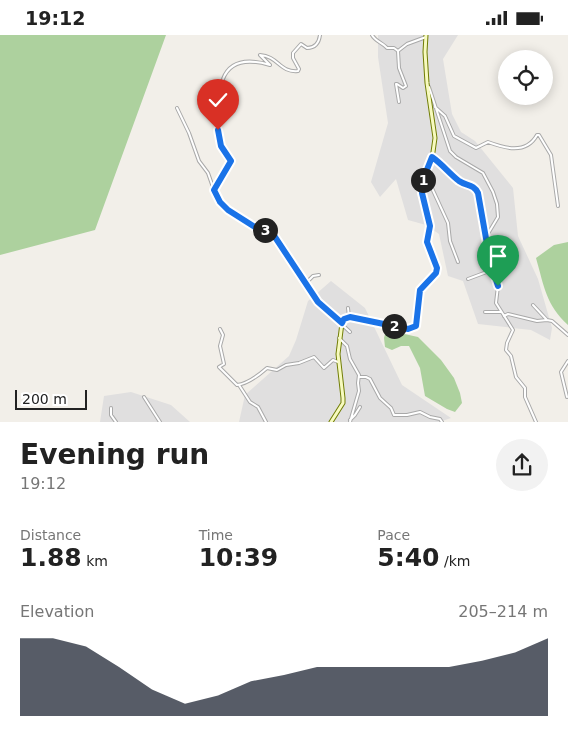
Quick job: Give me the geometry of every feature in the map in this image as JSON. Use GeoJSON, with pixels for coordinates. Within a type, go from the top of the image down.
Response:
{"type":"FeatureCollection","features":[{"type":"Feature","properties":{"kind":"main road"},"geometry":{"type":"LineString","coordinates":[[331,422],[343,398],[338,362],[339,338],[344,319],[349,317],[408,329],[416,326],[420,290],[436,273],[437,268],[427,242],[430,226],[422,193],[424,177],[432,157],[435,133],[427,83],[426,36]]}},
{"type":"Feature","properties":{"kind":"street"},"geometry":{"type":"LineString","coordinates":[[214,190],[231,161],[220,143],[217,124],[218,101],[224,76],[232,67],[244,61],[270,65],[260,54],[274,58],[285,69],[298,71],[293,53],[301,44],[306,48],[314,47],[320,35]]}},
{"type":"Feature","properties":{"kind":"street"},"geometry":{"type":"LineString","coordinates":[[372,35],[374,39],[383,43],[387,48],[398,51]]}},
{"type":"Feature","properties":{"kind":"street"},"geometry":{"type":"LineString","coordinates":[[398,51],[426,36]]}},
{"type":"Feature","properties":{"kind":"street"},"geometry":{"type":"LineString","coordinates":[[398,51],[399,68],[406,86],[403,89],[398,83],[396,84],[399,102]]}},
{"type":"Feature","properties":{"kind":"street"},"geometry":{"type":"LineString","coordinates":[[427,83],[450,151],[456,157],[483,173],[496,200],[498,217],[486,237]]}},
{"type":"Feature","properties":{"kind":"street"},"geometry":{"type":"LineString","coordinates":[[435,107],[445,116],[454,136],[476,148],[488,142],[504,148],[522,147],[531,143],[539,135],[550,155],[558,206]]}},
{"type":"Feature","properties":{"kind":"street"},"geometry":{"type":"LineString","coordinates":[[177,108],[199,161],[208,173],[220,202],[228,210],[258,229],[272,232],[318,302],[350,331]]}},
{"type":"Feature","properties":{"kind":"street"},"geometry":{"type":"LineString","coordinates":[[432,157],[460,181],[476,189],[482,204],[492,270],[498,286],[496,303],[513,330],[506,350],[511,356],[516,377],[525,387],[527,404],[536,422]]}},
{"type":"Feature","properties":{"kind":"street"},"geometry":{"type":"LineString","coordinates":[[424,177],[431,186],[448,223],[450,241],[458,262]]}},
{"type":"Feature","properties":{"kind":"street"},"geometry":{"type":"LineString","coordinates":[[468,279],[492,270]]}},
{"type":"Feature","properties":{"kind":"street"},"geometry":{"type":"LineString","coordinates":[[307,283],[314,276],[319,275]]}},
{"type":"Feature","properties":{"kind":"street"},"geometry":{"type":"LineString","coordinates":[[533,305],[547,320]]}},
{"type":"Feature","properties":{"kind":"street"},"geometry":{"type":"LineString","coordinates":[[348,308],[349,317]]}},
{"type":"Feature","properties":{"kind":"street"},"geometry":{"type":"LineString","coordinates":[[485,312],[502,312]]}},
{"type":"Feature","properties":{"kind":"street"},"geometry":{"type":"LineString","coordinates":[[504,316],[508,314],[537,321],[552,321],[568,335]]}},
{"type":"Feature","properties":{"kind":"street"},"geometry":{"type":"LineString","coordinates":[[220,329],[223,335],[220,346],[224,364],[219,367],[235,384],[239,385],[250,402],[258,407],[266,422]]}},
{"type":"Feature","properties":{"kind":"street"},"geometry":{"type":"LineString","coordinates":[[339,338],[348,346],[350,359],[359,377],[359,391],[350,421]]}},
{"type":"Feature","properties":{"kind":"street"},"geometry":{"type":"LineString","coordinates":[[239,385],[259,375],[267,368],[278,370],[286,365],[299,363],[314,357],[324,367],[333,360],[338,362]]}},
{"type":"Feature","properties":{"kind":"street"},"geometry":{"type":"LineString","coordinates":[[568,361],[562,372],[568,397]]}},
{"type":"Feature","properties":{"kind":"street"},"geometry":{"type":"LineString","coordinates":[[359,377],[370,379],[380,398],[394,415],[420,412],[440,419],[442,422]]}},
{"type":"Feature","properties":{"kind":"street"},"geometry":{"type":"LineString","coordinates":[[144,397],[160,422]]}},
{"type":"Feature","properties":{"kind":"street"},"geometry":{"type":"LineString","coordinates":[[350,421],[360,407]]}},
{"type":"Feature","properties":{"kind":"street"},"geometry":{"type":"LineString","coordinates":[[111,408],[110,412],[116,422]]}},
{"type":"Feature","properties":{"kind":"shaded area"},"geometry":{"type":"Polygon","coordinates":[[[378,35],[458,35],[443,59],[452,114],[461,132],[475,141],[513,188],[518,236],[538,279],[552,328],[550,340],[531,330],[478,324],[463,281],[448,276],[439,234],[426,225],[408,220],[396,179],[380,197],[371,182],[388,123],[378,57],[378,35]]]}},
{"type":"Feature","properties":{"kind":"shaded area"},"geometry":{"type":"Polygon","coordinates":[[[331,281],[365,308],[402,385],[451,418],[439,422],[239,422],[245,395],[289,356],[308,301],[331,281]]]}},
{"type":"Feature","properties":{"kind":"shaded area"},"geometry":{"type":"Polygon","coordinates":[[[131,392],[171,405],[190,422],[100,422],[104,396],[131,392]]]}},
{"type":"Feature","properties":{"kind":"green space"},"geometry":{"type":"Polygon","coordinates":[[[0,35],[166,35],[95,230],[0,255],[0,35]]]}},
{"type":"Feature","properties":{"kind":"green space"},"geometry":{"type":"Polygon","coordinates":[[[568,242],[568,325],[550,302],[536,258],[554,245],[568,242]]]}},
{"type":"Feature","properties":{"kind":"green space"},"geometry":{"type":"Polygon","coordinates":[[[386,330],[418,337],[441,360],[454,378],[460,393],[462,403],[455,412],[425,396],[420,368],[409,346],[401,346],[392,350],[385,347],[384,338],[386,330]]]}},
{"type":"Feature","properties":{"kind":"route"},"geometry":{"type":"LineString","coordinates":[[218,130],[221,146],[231,161],[214,190],[220,202],[228,210],[255,228],[271,231],[318,302],[330,315],[342,323],[344,319],[354,317],[408,329],[415,328],[420,290],[436,273],[437,268],[427,242],[427,233],[430,226],[422,193],[424,177],[432,157],[460,181],[474,186],[476,189],[482,209],[490,261],[498,286]]}}]}
